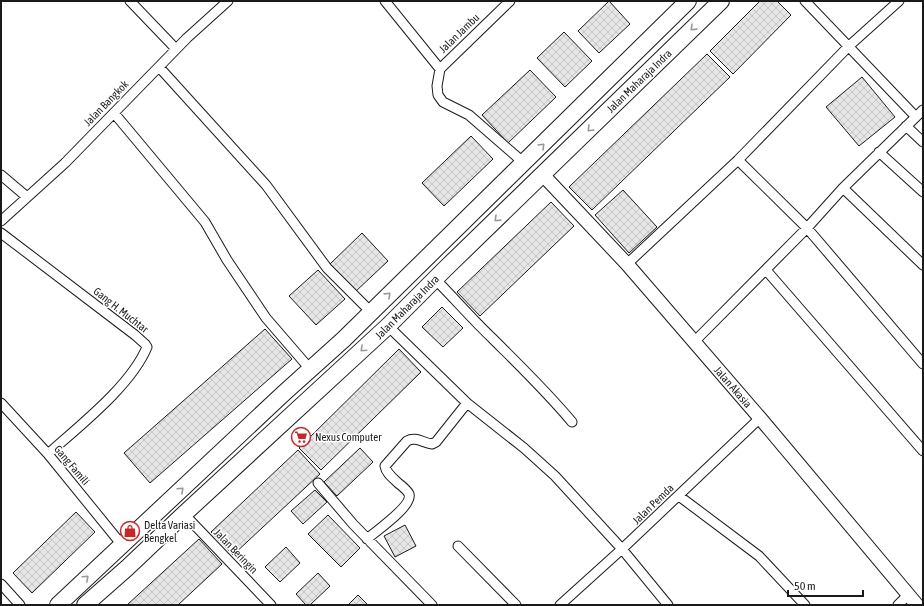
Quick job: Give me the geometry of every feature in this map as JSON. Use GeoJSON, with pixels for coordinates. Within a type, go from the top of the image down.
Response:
{"type":"FeatureCollection","features":[{"type":"Feature","properties":{"kind":"highway","name":"Jalan Maharaja Indra"},"geometry":{"type":"LineString","coordinates":[[58,605],[371,312],[688,1]]}},
{"type":"Feature","properties":{"kind":"highway","name":"Jalan Maharaja Indra"},"geometry":{"type":"LineString","coordinates":[[85,605],[127,568],[388,326],[435,278],[721,1]]}},
{"type":"Feature","properties":{"kind":"highway"},"geometry":{"type":"LineString","coordinates":[[284,393],[298,409]]}},
{"type":"Feature","properties":{"kind":"street"},"geometry":{"type":"LineString","coordinates":[[130,1],[176,49]]}},
{"type":"Feature","properties":{"kind":"street","name":"Jalan Bangkok"},"geometry":{"type":"LineString","coordinates":[[1,221],[65,164],[176,49],[228,1]]}},
{"type":"Feature","properties":{"kind":"street"},"geometry":{"type":"LineString","coordinates":[[385,1],[441,68],[437,86],[438,95],[443,102],[469,116],[524,163]]}},
{"type":"Feature","properties":{"kind":"street","name":"Jalan Jambu"},"geometry":{"type":"LineString","coordinates":[[441,68],[510,1]]}},
{"type":"Feature","properties":{"kind":"street"},"geometry":{"type":"LineString","coordinates":[[805,1],[850,46],[916,117]]}},
{"type":"Feature","properties":{"kind":"street"},"geometry":{"type":"LineString","coordinates":[[627,264],[738,160],[850,46],[899,1]]}},
{"type":"Feature","properties":{"kind":"street"},"geometry":{"type":"LineString","coordinates":[[158,67],[266,185],[327,268],[371,312]]}},
{"type":"Feature","properties":{"kind":"street"},"geometry":{"type":"LineString","coordinates":[[694,342],[807,228],[879,152],[923,110]]}},
{"type":"Feature","properties":{"kind":"street"},"geometry":{"type":"LineString","coordinates":[[114,113],[205,222],[266,318],[310,369]]}},
{"type":"Feature","properties":{"kind":"street"},"geometry":{"type":"LineString","coordinates":[[906,126],[923,142]]}},
{"type":"Feature","properties":{"kind":"street"},"geometry":{"type":"LineString","coordinates":[[879,152],[923,192]]}},
{"type":"Feature","properties":{"kind":"street"},"geometry":{"type":"LineString","coordinates":[[738,160],[807,228],[923,364]]}},
{"type":"Feature","properties":{"kind":"street"},"geometry":{"type":"LineString","coordinates":[[1,175],[27,198]]}},
{"type":"Feature","properties":{"kind":"street","name":"Jalan Akasia"},"geometry":{"type":"LineString","coordinates":[[543,175],[627,264],[760,418],[917,605]]}},
{"type":"Feature","properties":{"kind":"street"},"geometry":{"type":"LineString","coordinates":[[844,188],[923,265]]}},
{"type":"Feature","properties":{"kind":"street","name":"Gang H. Muchtar"},"geometry":{"type":"LineString","coordinates":[[1,233],[135,335],[147,347],[132,373],[99,409],[48,454]]}},
{"type":"Feature","properties":{"kind":"street"},"geometry":{"type":"LineString","coordinates":[[766,270],[923,451]]}},
{"type":"Feature","properties":{"kind":"street"},"geometry":{"type":"LineString","coordinates":[[435,278],[572,422]]}},
{"type":"Feature","properties":{"kind":"street"},"geometry":{"type":"LineString","coordinates":[[388,326],[467,403],[524,448],[555,476],[622,549],[668,605]]}},
{"type":"Feature","properties":{"kind":"street","name":"Gang Famili"},"geometry":{"type":"LineString","coordinates":[[1,402],[48,454],[122,545]]}},
{"type":"Feature","properties":{"kind":"street"},"geometry":{"type":"LineString","coordinates":[[367,539],[409,502],[410,495],[388,473],[385,466],[407,441],[411,439],[417,439],[432,444],[436,442],[467,403]]}},
{"type":"Feature","properties":{"kind":"street","name":"Jalan Pemda"},"geometry":{"type":"LineString","coordinates":[[564,604],[760,418]]}},
{"type":"Feature","properties":{"kind":"street"},"geometry":{"type":"LineString","coordinates":[[318,483],[367,539],[432,605]]}},
{"type":"Feature","properties":{"kind":"street"},"geometry":{"type":"LineString","coordinates":[[679,496],[759,556],[805,605]]}},
{"type":"Feature","properties":{"kind":"street","name":"Jalan Beringin"},"geometry":{"type":"LineString","coordinates":[[184,514],[271,605]]}},
{"type":"Feature","properties":{"kind":"street"},"geometry":{"type":"LineString","coordinates":[[458,546],[516,605]]}},
{"type":"Feature","properties":{"kind":"street"},"geometry":{"type":"LineString","coordinates":[[1,584],[20,605]]}},
{"type":"Feature","properties":{"kind":"street"},"geometry":{"type":"LineString","coordinates":[[898,605],[908,595]]}},
{"type":"Feature","properties":{"kind":"building"},"geometry":{"type":"Polygon","coordinates":[[[609,1],[630,24],[599,53],[578,31],[609,1]]]}},
{"type":"Feature","properties":{"kind":"building"},"geometry":{"type":"Polygon","coordinates":[[[760,1],[777,1],[791,15],[733,74],[710,51],[760,1]]]}},
{"type":"Feature","properties":{"kind":"building"},"geometry":{"type":"Polygon","coordinates":[[[564,32],[592,61],[565,87],[537,58],[564,32]]]}},
{"type":"Feature","properties":{"kind":"building"},"geometry":{"type":"Polygon","coordinates":[[[707,54],[730,77],[592,210],[569,187],[707,54]]]}},
{"type":"Feature","properties":{"kind":"building"},"geometry":{"type":"Polygon","coordinates":[[[530,70],[556,97],[508,143],[482,115],[530,70]]]}},
{"type":"Feature","properties":{"kind":"building"},"geometry":{"type":"Polygon","coordinates":[[[862,77],[895,117],[859,146],[826,107],[862,77]]]}},
{"type":"Feature","properties":{"kind":"building"},"geometry":{"type":"Polygon","coordinates":[[[471,136],[493,159],[444,206],[422,183],[471,136]]]}},
{"type":"Feature","properties":{"kind":"building"},"geometry":{"type":"Polygon","coordinates":[[[623,190],[657,227],[629,253],[595,215],[623,190]]]}},
{"type":"Feature","properties":{"kind":"building"},"geometry":{"type":"Polygon","coordinates":[[[551,202],[574,226],[480,316],[457,292],[551,202]]]}},
{"type":"Feature","properties":{"kind":"building"},"geometry":{"type":"Polygon","coordinates":[[[362,233],[388,261],[355,292],[329,265],[362,233]]]}},
{"type":"Feature","properties":{"kind":"building"},"geometry":{"type":"Polygon","coordinates":[[[318,270],[345,299],[316,325],[289,296],[318,270]]]}},
{"type":"Feature","properties":{"kind":"building"},"geometry":{"type":"Polygon","coordinates":[[[442,307],[463,328],[443,347],[422,327],[442,307]]]}},
{"type":"Feature","properties":{"kind":"building"},"geometry":{"type":"Polygon","coordinates":[[[265,329],[292,359],[150,483],[124,453],[265,329]]]}},
{"type":"Feature","properties":{"kind":"building"},"geometry":{"type":"Polygon","coordinates":[[[399,349],[421,372],[321,470],[299,448],[399,349]]]}},
{"type":"Feature","properties":{"kind":"building"},"geometry":{"type":"Polygon","coordinates":[[[360,448],[373,462],[337,496],[324,482],[360,448]]]}},
{"type":"Feature","properties":{"kind":"building"},"geometry":{"type":"Polygon","coordinates":[[[298,450],[320,474],[233,555],[211,532],[298,450]]]}},
{"type":"Feature","properties":{"kind":"building"},"geometry":{"type":"Polygon","coordinates":[[[315,490],[327,502],[303,524],[291,511],[315,490]]]}},
{"type":"Feature","properties":{"kind":"building"},"geometry":{"type":"Polygon","coordinates":[[[76,512],[95,532],[32,593],[13,573],[76,512]]]}},
{"type":"Feature","properties":{"kind":"building"},"geometry":{"type":"Polygon","coordinates":[[[328,515],[360,548],[341,567],[308,534],[328,515]]]}},
{"type":"Feature","properties":{"kind":"building"},"geometry":{"type":"Polygon","coordinates":[[[405,525],[416,546],[395,557],[384,536],[405,525]]]}},
{"type":"Feature","properties":{"kind":"building"},"geometry":{"type":"Polygon","coordinates":[[[199,539],[222,564],[178,605],[127,605],[199,539]]]}},
{"type":"Feature","properties":{"kind":"building"},"geometry":{"type":"Polygon","coordinates":[[[286,547],[300,563],[280,582],[265,567],[286,547]]]}},
{"type":"Feature","properties":{"kind":"building"},"geometry":{"type":"Polygon","coordinates":[[[318,573],[330,586],[310,605],[306,605],[296,594],[318,573]]]}},
{"type":"Feature","properties":{"kind":"building"},"geometry":{"type":"Polygon","coordinates":[[[358,595],[368,605],[348,605],[358,595]]]}},
{"type":"Feature","properties":{"kind":"place","name":"Nexus Computer"},"geometry":{"type":"Point","coordinates":[301,437]}},
{"type":"Feature","properties":{"kind":"place","name":"Delta Variasi Bengkel"},"geometry":{"type":"Point","coordinates":[130,531]}}]}
